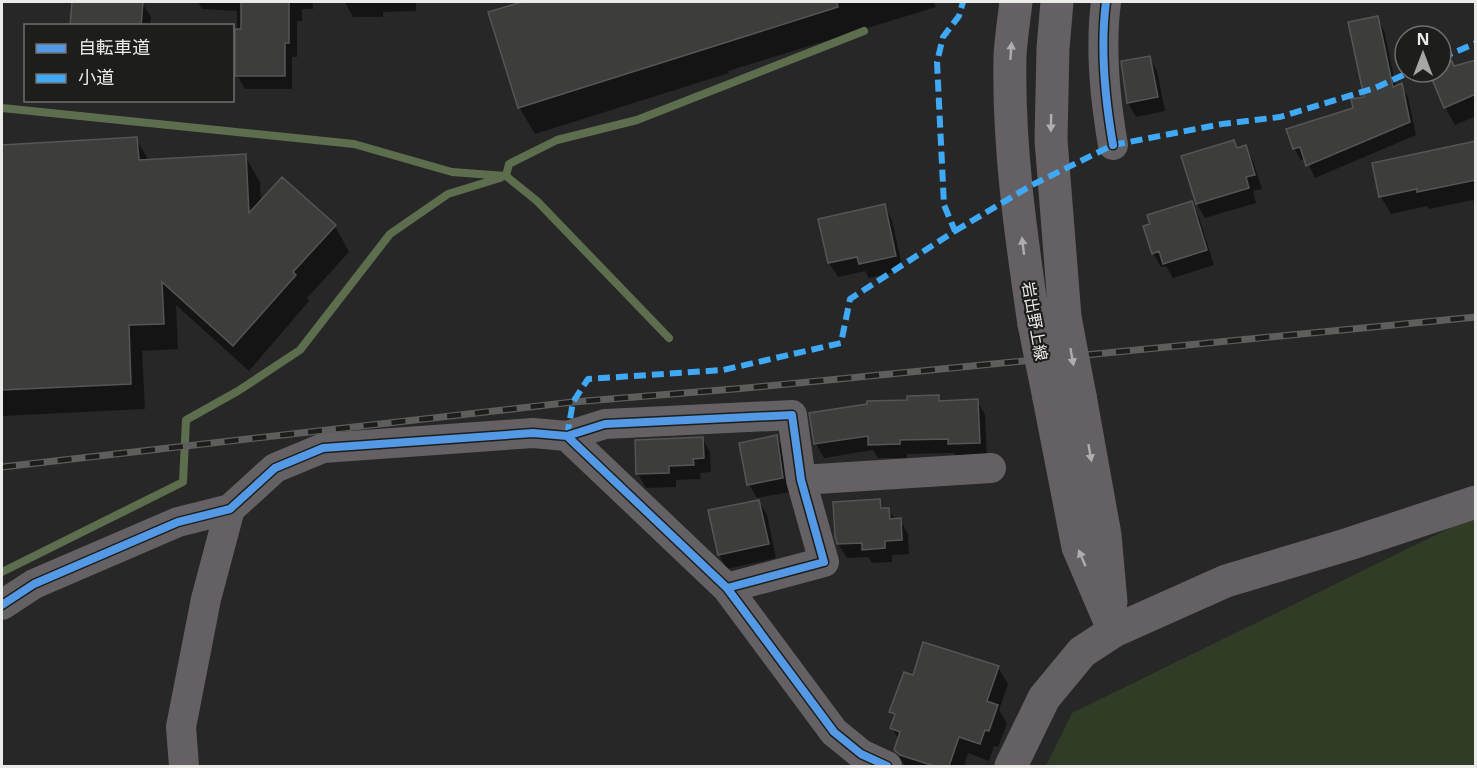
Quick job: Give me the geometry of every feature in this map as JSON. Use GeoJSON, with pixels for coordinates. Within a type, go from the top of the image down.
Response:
{"type":"FeatureCollection","features":[{"type":"Feature","properties":{"kind":"main road","name":"岩出野上線"},"geometry":{"type":"LineString","coordinates":[[1016,2],[1010,55],[1013,147],[1022,246],[1050,321],[1064,397],[1105,535],[1114,631]]}},
{"type":"Feature","properties":{"kind":"main road","name":"岩出野上線"},"geometry":{"type":"LineString","coordinates":[[1050,321],[1053,48],[1058,2]]}},
{"type":"Feature","properties":{"kind":"main road"},"geometry":{"type":"LineString","coordinates":[[1011,766],[1044,698],[1082,652],[1114,631],[1226,580],[1349,544],[1476,502]]}},
{"type":"Feature","properties":{"kind":"street"},"geometry":{"type":"LineString","coordinates":[[1106,2],[1103,23],[1105,74],[1108,117],[1113,145]]}},
{"type":"Feature","properties":{"kind":"street"},"geometry":{"type":"LineString","coordinates":[[2,605],[34,584],[178,522],[230,509],[275,468],[323,448],[533,433],[567,436],[605,424],[792,415],[801,480],[824,562],[726,588]]}},
{"type":"Feature","properties":{"kind":"street"},"geometry":{"type":"LineString","coordinates":[[567,436],[726,588],[834,732],[861,754],[887,766]]}},
{"type":"Feature","properties":{"kind":"street"},"geometry":{"type":"LineString","coordinates":[[801,480],[991,468]]}},
{"type":"Feature","properties":{"kind":"street"},"geometry":{"type":"LineString","coordinates":[[184,766],[181,727],[206,600],[230,509]]}},
{"type":"Feature","properties":{"kind":"green space"},"geometry":{"type":"Polygon","coordinates":[[[1475,519],[1475,766],[1046,766],[1072,713],[1456,525],[1475,519]]]}},
{"type":"Feature","properties":{"kind":"building"},"geometry":{"type":"Polygon","coordinates":[[[72,2],[143,2],[141,24],[70,24],[72,2]]]}},
{"type":"Feature","properties":{"kind":"building"},"geometry":{"type":"Polygon","coordinates":[[[241,2],[289,2],[289,43],[285,43],[285,76],[235,76],[235,29],[241,29],[241,2]]]}},
{"type":"Feature","properties":{"kind":"building"},"geometry":{"type":"Polygon","coordinates":[[[522,2],[837,2],[838,7],[518,108],[488,12],[522,2]]]}},
{"type":"Feature","properties":{"kind":"building"},"geometry":{"type":"Polygon","coordinates":[[[1378,16],[1393,87],[1402,84],[1410,122],[1306,166],[1300,147],[1293,149],[1286,129],[1353,108],[1351,99],[1364,97],[1348,22],[1378,16]]]}},
{"type":"Feature","properties":{"kind":"building"},"geometry":{"type":"Polygon","coordinates":[[[1150,56],[1158,97],[1127,103],[1121,61],[1150,56]]]}},
{"type":"Feature","properties":{"kind":"building"},"geometry":{"type":"Polygon","coordinates":[[[1476,60],[1476,94],[1444,108],[1434,84],[1453,84],[1453,64],[1454,66],[1476,60]]]}},
{"type":"Feature","properties":{"kind":"building"},"geometry":{"type":"Polygon","coordinates":[[[137,137],[139,160],[246,154],[249,213],[282,177],[336,225],[293,272],[296,275],[233,346],[162,282],[164,324],[129,325],[131,384],[2,390],[2,145],[137,137]]]}},
{"type":"Feature","properties":{"kind":"building"},"geometry":{"type":"Polygon","coordinates":[[[1234,140],[1237,148],[1246,145],[1255,175],[1246,177],[1249,188],[1196,204],[1181,156],[1234,140]]]}},
{"type":"Feature","properties":{"kind":"building"},"geometry":{"type":"Polygon","coordinates":[[[1476,141],[1476,180],[1379,197],[1372,163],[1476,141]]]}},
{"type":"Feature","properties":{"kind":"building"},"geometry":{"type":"Polygon","coordinates":[[[1192,201],[1207,250],[1163,264],[1159,251],[1152,254],[1143,226],[1150,224],[1147,215],[1192,201]]]}},
{"type":"Feature","properties":{"kind":"building"},"geometry":{"type":"Polygon","coordinates":[[[885,204],[896,256],[859,264],[857,257],[828,263],[818,219],[885,204]]]}},
{"type":"Feature","properties":{"kind":"building"},"geometry":{"type":"Polygon","coordinates":[[[939,395],[939,401],[978,399],[980,443],[948,444],[948,439],[900,440],[900,444],[868,445],[868,436],[814,444],[809,413],[867,404],[867,401],[907,400],[907,396],[939,395]]]}},
{"type":"Feature","properties":{"kind":"building"},"geometry":{"type":"Polygon","coordinates":[[[777,435],[783,478],[747,485],[739,443],[777,435]]]}},
{"type":"Feature","properties":{"kind":"building"},"geometry":{"type":"Polygon","coordinates":[[[703,437],[704,458],[693,459],[694,465],[669,466],[669,473],[636,474],[635,440],[703,437]]]}},
{"type":"Feature","properties":{"kind":"building"},"geometry":{"type":"Polygon","coordinates":[[[880,499],[881,508],[889,508],[890,519],[901,518],[902,540],[885,541],[885,548],[862,550],[862,543],[837,544],[833,502],[880,499]]]}},
{"type":"Feature","properties":{"kind":"building"},"geometry":{"type":"Polygon","coordinates":[[[759,500],[769,544],[718,555],[708,510],[759,500]]]}},
{"type":"Feature","properties":{"kind":"building"},"geometry":{"type":"Polygon","coordinates":[[[923,642],[999,666],[987,701],[998,705],[989,731],[985,730],[980,744],[959,737],[949,766],[934,766],[900,755],[894,750],[900,732],[890,728],[895,714],[889,712],[904,672],[913,675],[923,642]]]}},
{"type":"Feature","properties":{"kind":"waterway"},"geometry":{"type":"LineString","coordinates":[[506,176],[509,164],[557,140],[637,120],[864,31]]}},
{"type":"Feature","properties":{"kind":"waterway"},"geometry":{"type":"LineString","coordinates":[[2,108],[354,144],[452,172],[506,176],[537,201],[669,338]]}},
{"type":"Feature","properties":{"kind":"waterway"},"geometry":{"type":"LineString","coordinates":[[2,572],[183,482],[186,420],[238,391],[300,350],[390,234],[448,194],[500,178]]}},
{"type":"Feature","properties":{"kind":"railway"},"geometry":{"type":"LineString","coordinates":[[2,467],[573,402],[746,388],[1476,317]]}},
{"type":"Feature","properties":{"kind":"marked path"},"geometry":{"type":"LineString","coordinates":[[567,436],[573,402],[588,379],[723,370],[841,343],[850,299],[955,231],[944,205],[937,62],[943,37],[959,16],[963,2]]}},
{"type":"Feature","properties":{"kind":"marked path"},"geometry":{"type":"LineString","coordinates":[[1453,53],[1476,43]]}},
{"type":"Feature","properties":{"kind":"marked path"},"geometry":{"type":"LineString","coordinates":[[955,231],[1032,185],[1113,145],[1222,124],[1280,117],[1375,88],[1393,80]]}},
{"type":"Feature","properties":{"kind":"cycle path"},"geometry":{"type":"LineString","coordinates":[[1106,2],[1103,37],[1104,74],[1113,145]]}},
{"type":"Feature","properties":{"kind":"cycle path"},"geometry":{"type":"LineString","coordinates":[[727,588],[824,562],[801,480],[792,415],[605,424],[567,436],[727,588],[834,732],[861,754],[887,766]]}},
{"type":"Feature","properties":{"kind":"cycle path"},"geometry":{"type":"LineString","coordinates":[[2,605],[34,584],[178,522],[230,509],[275,468],[323,448],[533,433],[567,436]]}}]}
